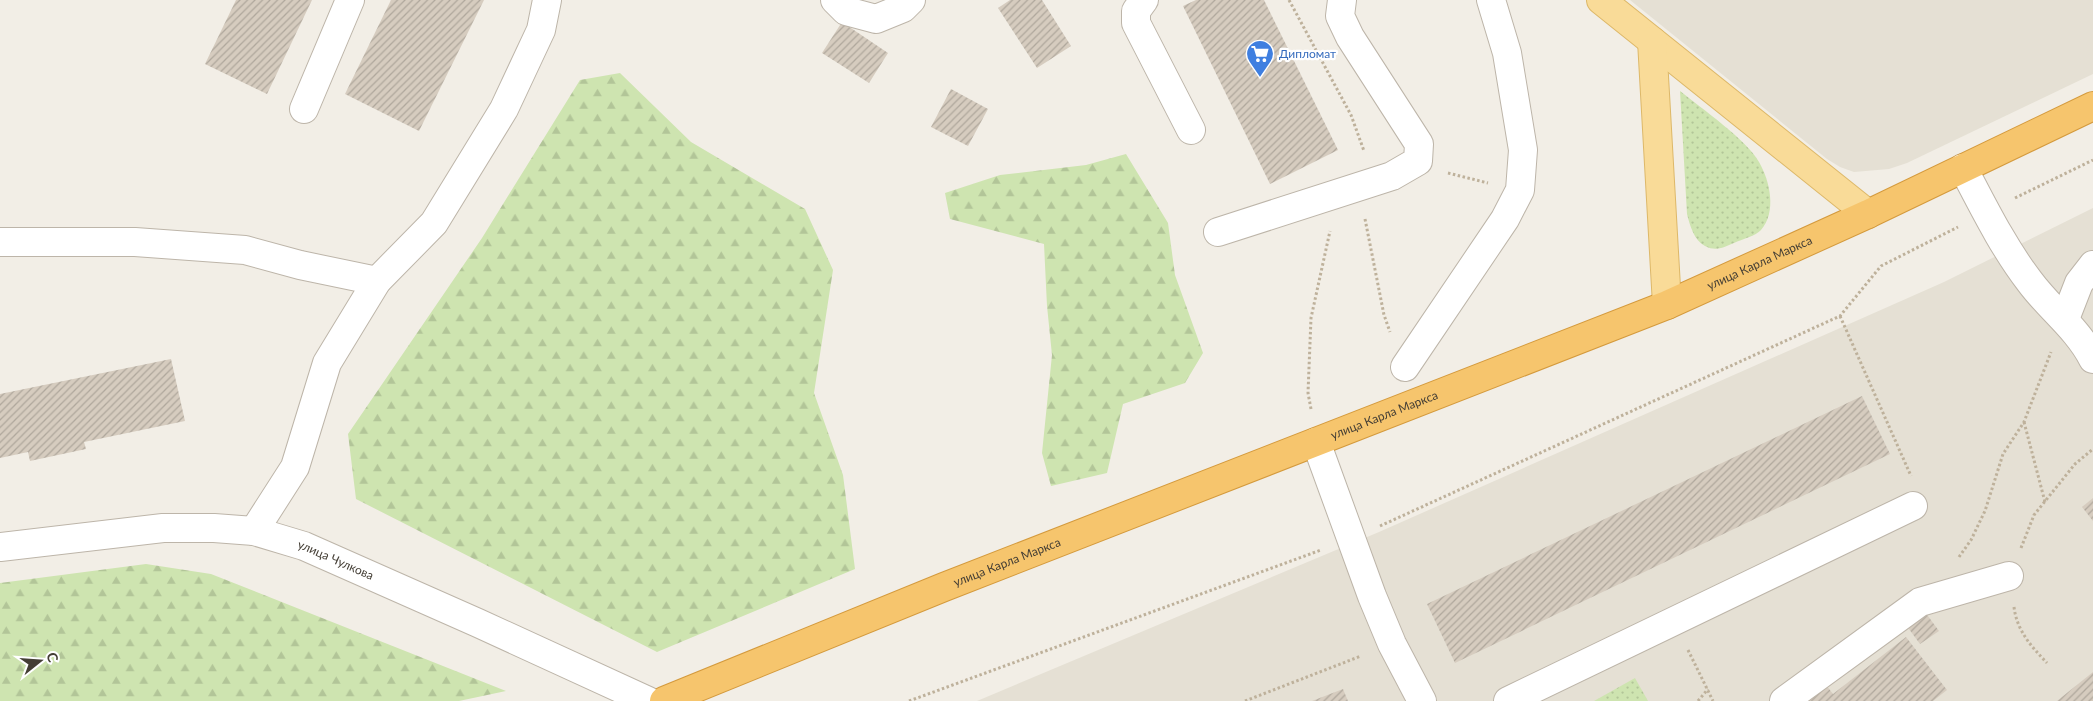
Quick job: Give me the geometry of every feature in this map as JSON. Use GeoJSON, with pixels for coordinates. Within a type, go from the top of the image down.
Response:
{"type":"FeatureCollection","features":[{"type":"Feature","properties":{"kind":"highway","name":"улица Карла Маркса"},"geometry":{"type":"LineString","coordinates":[[664,701],[944,587],[1667,304],[1868,214],[2093,106]]}},
{"type":"Feature","properties":{"kind":"main road"},"geometry":{"type":"LineString","coordinates":[[1601,0],[1868,214]]}},
{"type":"Feature","properties":{"kind":"main road"},"geometry":{"type":"LineString","coordinates":[[1652,41],[1667,304]]}},
{"type":"Feature","properties":{"kind":"street"},"geometry":{"type":"LineString","coordinates":[[304,109],[350,0]]}},
{"type":"Feature","properties":{"kind":"street"},"geometry":{"type":"LineString","coordinates":[[254,531],[295,467],[327,363],[377,281],[434,223],[498,117],[541,30],[547,0]]}},
{"type":"Feature","properties":{"kind":"street"},"geometry":{"type":"LineString","coordinates":[[834,0],[846,11],[876,20],[903,8],[910,0]]}},
{"type":"Feature","properties":{"kind":"street"},"geometry":{"type":"LineString","coordinates":[[1144,0],[1136,11],[1136,23],[1191,130]]}},
{"type":"Feature","properties":{"kind":"street"},"geometry":{"type":"LineString","coordinates":[[1218,232],[1392,176],[1418,161],[1419,144],[1350,37],[1340,16],[1342,0]]}},
{"type":"Feature","properties":{"kind":"street"},"geometry":{"type":"LineString","coordinates":[[1405,367],[1505,219],[1520,190],[1523,150],[1508,53],[1491,0]]}},
{"type":"Feature","properties":{"kind":"street"},"geometry":{"type":"LineString","coordinates":[[1963,168],[1986,212],[2030,282],[2066,319],[2093,359]]}},
{"type":"Feature","properties":{"kind":"street"},"geometry":{"type":"LineString","coordinates":[[0,242],[135,242],[245,250],[300,265],[377,281]]}},
{"type":"Feature","properties":{"kind":"street"},"geometry":{"type":"LineString","coordinates":[[2066,319],[2079,284],[2093,265]]}},
{"type":"Feature","properties":{"kind":"street"},"geometry":{"type":"LineString","coordinates":[[1316,442],[1351,540],[1392,644],[1422,701]]}},
{"type":"Feature","properties":{"kind":"street"},"geometry":{"type":"LineString","coordinates":[[1508,701],[1913,506]]}},
{"type":"Feature","properties":{"kind":"street","name":"улица Чулкова"},"geometry":{"type":"LineString","coordinates":[[0,547],[163,528],[214,528],[254,531],[304,546],[648,701]]}},
{"type":"Feature","properties":{"kind":"street"},"geometry":{"type":"LineString","coordinates":[[1784,701],[1920,602],[2009,576]]}},
{"type":"Feature","properties":{"kind":"path"},"geometry":{"type":"LineString","coordinates":[[909,701],[1351,540],[1840,316],[1881,266],[2093,160]]}},
{"type":"Feature","properties":{"kind":"path"},"geometry":{"type":"LineString","coordinates":[[1316,442],[1308,393],[1311,318],[1328,233],[1334,225]]}},
{"type":"Feature","properties":{"kind":"path"},"geometry":{"type":"LineString","coordinates":[[1840,316],[1914,484],[1913,506]]}},
{"type":"Feature","properties":{"kind":"path"},"geometry":{"type":"LineString","coordinates":[[2024,422],[2045,502]]}},
{"type":"Feature","properties":{"kind":"path"},"geometry":{"type":"LineString","coordinates":[[2047,663],[2026,640],[2015,619],[2009,576],[2034,515],[2075,464],[2093,449]]}},
{"type":"Feature","properties":{"kind":"path"},"geometry":{"type":"LineString","coordinates":[[1673,620],[1714,701]]}},
{"type":"Feature","properties":{"kind":"path"},"geometry":{"type":"LineString","coordinates":[[1245,701],[1392,644]]}},
{"type":"Feature","properties":{"kind":"path"},"geometry":{"type":"LineString","coordinates":[[1698,701],[1708,689]]}},
{"type":"Feature","properties":{"kind":"shaded area"},"geometry":{"type":"Polygon","coordinates":[[[1630,0],[2093,0],[2093,74],[1907,163],[1889,169],[1854,172],[1840,167],[1827,159],[1630,0]]]}},
{"type":"Feature","properties":{"kind":"shaded area"},"geometry":{"type":"Polygon","coordinates":[[[2093,208],[2093,701],[977,701],[1379,532],[1944,282],[2093,208]]]}},
{"type":"Feature","properties":{"kind":"green space"},"geometry":{"type":"Polygon","coordinates":[[[620,73],[691,142],[805,209],[833,270],[814,393],[843,475],[855,569],[657,652],[356,499],[348,434],[482,238],[580,80],[620,73]]]}},
{"type":"Feature","properties":{"kind":"green space"},"geometry":{"type":"Polygon","coordinates":[[[1680,91],[1745,144],[1759,162],[1769,187],[1769,214],[1761,230],[1752,236],[1720,248],[1709,248],[1698,240],[1691,228],[1687,214],[1680,91]]]}},
{"type":"Feature","properties":{"kind":"green space"},"geometry":{"type":"Polygon","coordinates":[[[1126,154],[1168,223],[1175,275],[1203,353],[1185,383],[1123,404],[1107,473],[1051,486],[1042,453],[1052,355],[1044,244],[950,219],[945,193],[1000,175],[1086,165],[1126,154]]]}},
{"type":"Feature","properties":{"kind":"green space"},"geometry":{"type":"Polygon","coordinates":[[[146,564],[211,574],[506,691],[459,701],[0,701],[0,583],[146,564]]]}},
{"type":"Feature","properties":{"kind":"green space"},"geometry":{"type":"Polygon","coordinates":[[[1635,678],[1648,701],[1594,701],[1635,678]]]}},
{"type":"Feature","properties":{"kind":"building"},"geometry":{"type":"Polygon","coordinates":[[[236,0],[312,0],[267,94],[205,64],[236,0]]]}},
{"type":"Feature","properties":{"kind":"building"},"geometry":{"type":"Polygon","coordinates":[[[391,0],[484,0],[419,131],[345,94],[391,0]]]}},
{"type":"Feature","properties":{"kind":"building"},"geometry":{"type":"Polygon","coordinates":[[[1010,0],[1042,0],[1071,46],[1037,68],[998,8],[1010,0]]]}},
{"type":"Feature","properties":{"kind":"building","name":"Дипломат"},"geometry":{"type":"Polygon","coordinates":[[[1196,0],[1264,0],[1338,150],[1270,184],[1183,6],[1196,0]]]}},
{"type":"Feature","properties":{"kind":"building"},"geometry":{"type":"Polygon","coordinates":[[[842,22],[888,53],[869,83],[822,53],[842,22]]]}},
{"type":"Feature","properties":{"kind":"building"},"geometry":{"type":"Polygon","coordinates":[[[951,89],[988,109],[968,146],[931,127],[951,89]]]}},
{"type":"Feature","properties":{"kind":"building"},"geometry":{"type":"Polygon","coordinates":[[[171,359],[185,421],[84,442],[86,449],[30,461],[28,452],[0,458],[0,394],[171,359]]]}},
{"type":"Feature","properties":{"kind":"building"},"geometry":{"type":"Polygon","coordinates":[[[1862,396],[1890,454],[1455,663],[1427,604],[1862,396]]]}},
{"type":"Feature","properties":{"kind":"building"},"geometry":{"type":"Polygon","coordinates":[[[2093,498],[2093,521],[2082,507],[2093,498]]]}},
{"type":"Feature","properties":{"kind":"building"},"geometry":{"type":"Polygon","coordinates":[[[1925,612],[1939,631],[1920,644],[1906,625],[1925,612]]]}},
{"type":"Feature","properties":{"kind":"building"},"geometry":{"type":"Polygon","coordinates":[[[1906,637],[1947,690],[1933,701],[1805,701],[1826,685],[1833,694],[1906,637]]]}},
{"type":"Feature","properties":{"kind":"building"},"geometry":{"type":"Polygon","coordinates":[[[2093,672],[2093,701],[2057,701],[2093,672]]]}},
{"type":"Feature","properties":{"kind":"building"},"geometry":{"type":"Polygon","coordinates":[[[1343,689],[1348,701],[1312,701],[1343,689]]]}},
{"type":"Feature","properties":{"kind":"place","name":"Дипломат"},"geometry":{"type":"Point","coordinates":[1260,78]}}]}
